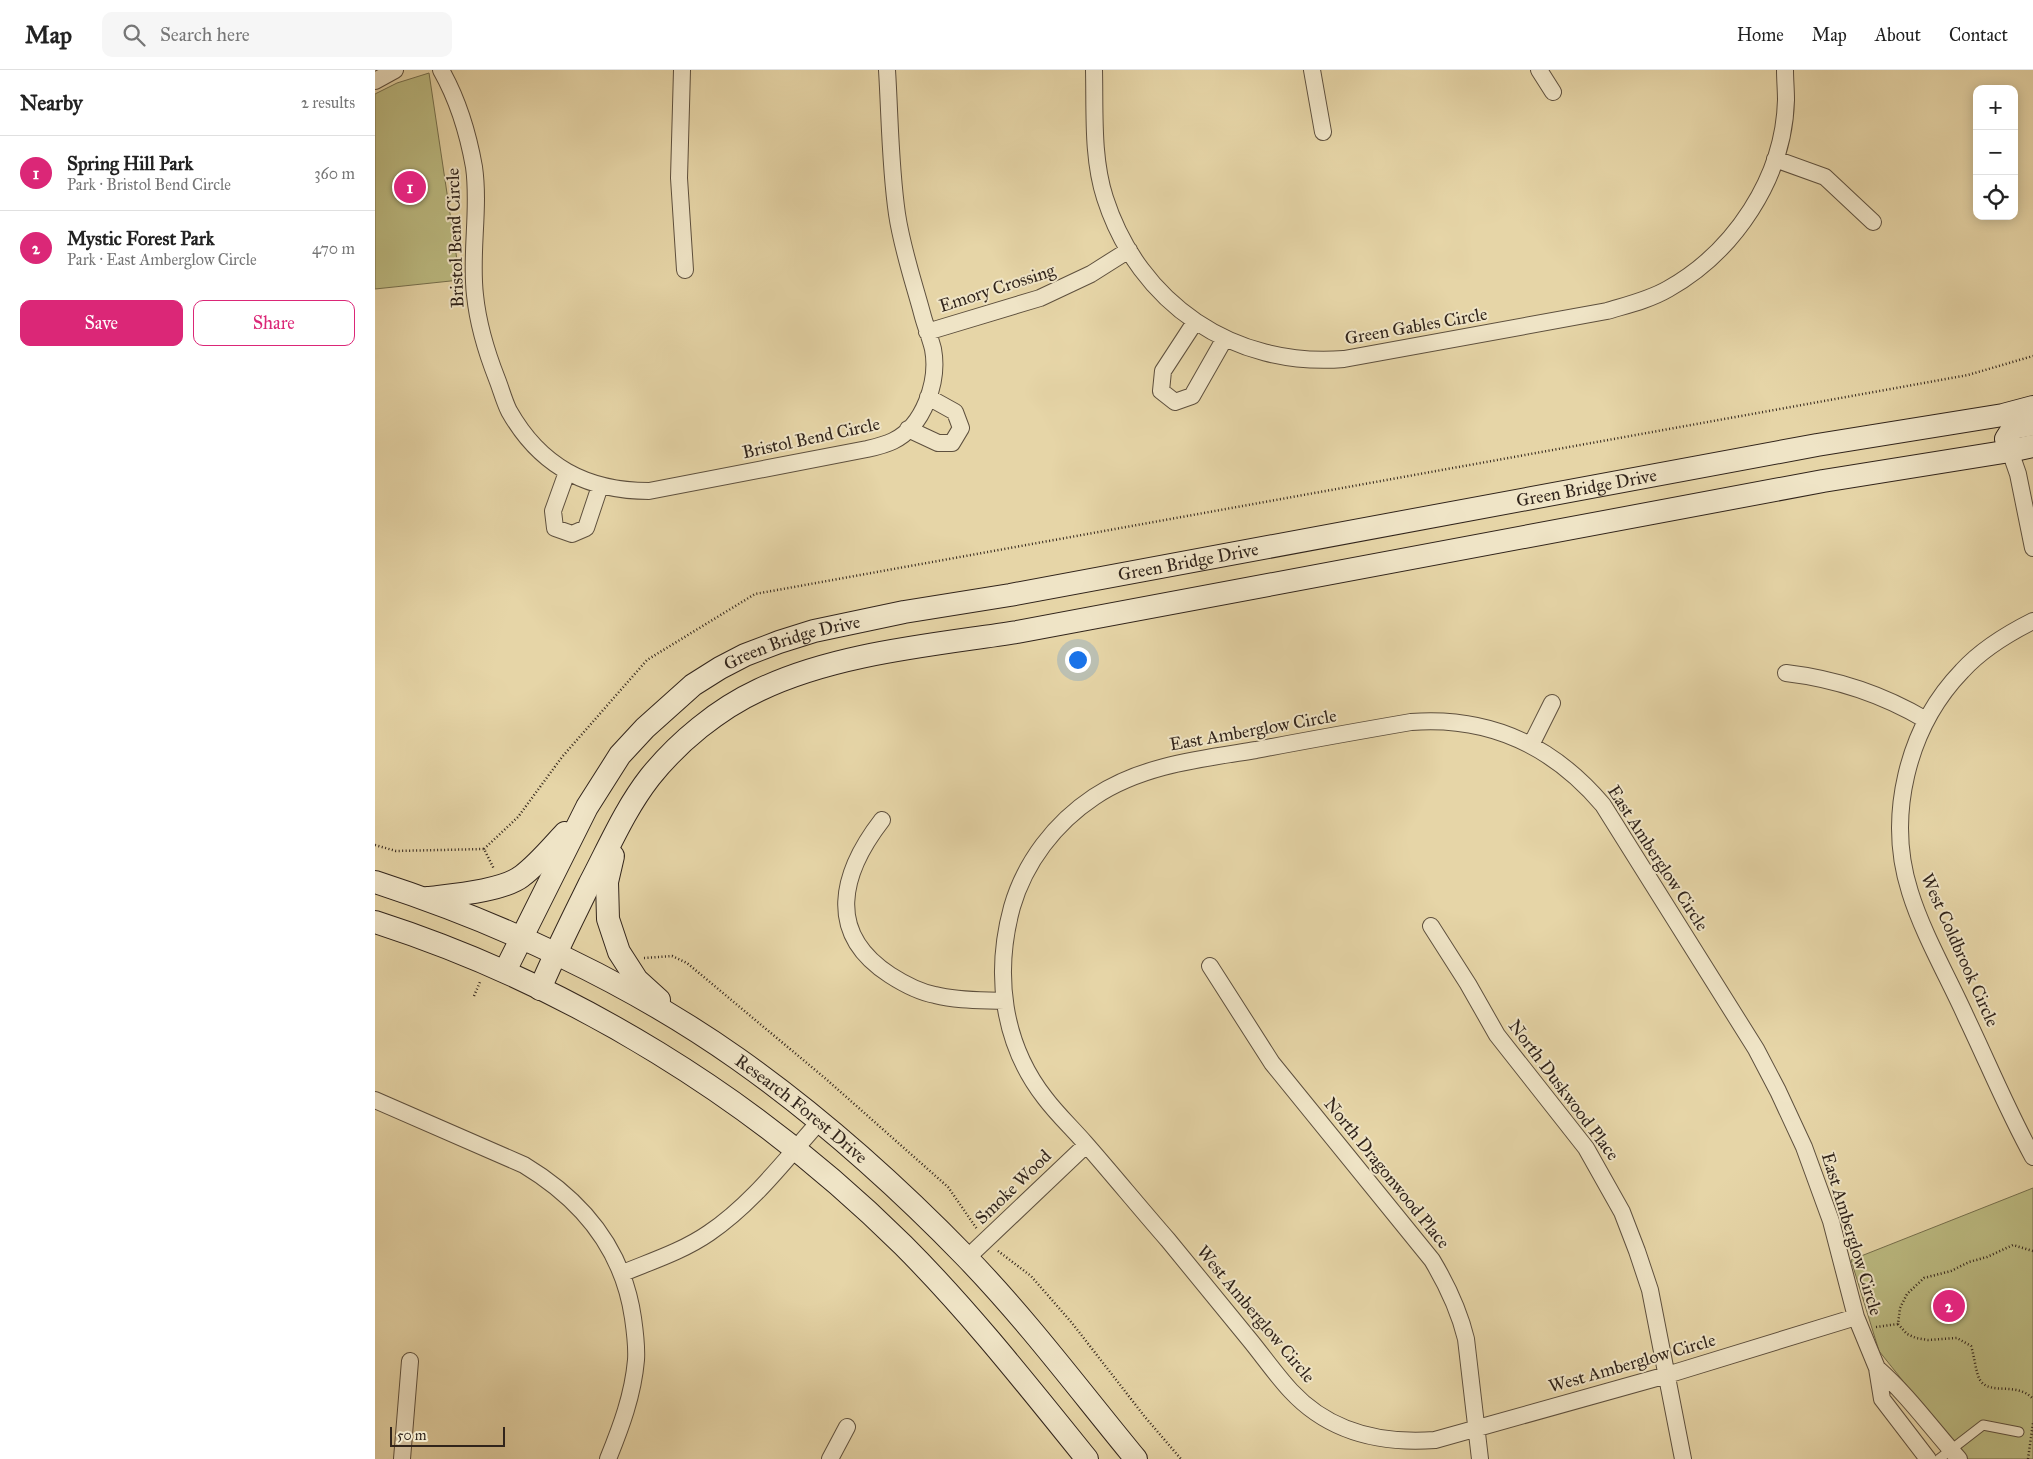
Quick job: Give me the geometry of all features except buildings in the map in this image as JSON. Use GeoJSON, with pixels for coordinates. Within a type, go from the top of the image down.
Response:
{"type":"FeatureCollection","features":[{"type":"Feature","properties":{"kind":"main road","name":"Green Bridge Drive"},"geometry":{"type":"LineString","coordinates":[[505,971],[587,808],[620,755],[645,728],[693,686],[720,668],[779,642],[814,631],[904,612],[1011,595],[1817,445],[2003,415],[2033,408]]}},
{"type":"Feature","properties":{"kind":"main road"},"geometry":{"type":"LineString","coordinates":[[2010,451],[2006,439],[2013,428],[2033,424]]}},
{"type":"Feature","properties":{"kind":"main road","name":"Green Bridge Drive"},"geometry":{"type":"LineString","coordinates":[[539,989],[619,826],[650,778],[671,754],[716,715],[760,689],[824,667],[910,649],[1017,632],[1813,483],[2033,446]]}},
{"type":"Feature","properties":{"kind":"main road"},"geometry":{"type":"LineString","coordinates":[[425,898],[489,889],[520,878],[545,855],[587,808]]}},
{"type":"Feature","properties":{"kind":"main road"},"geometry":{"type":"LineString","coordinates":[[619,826],[607,882],[608,919],[619,952],[637,980],[689,1027]]}},
{"type":"Feature","properties":{"kind":"main road","name":"Research Forest Drive"},"geometry":{"type":"LineString","coordinates":[[375,882],[425,898],[521,937],[631,993],[737,1058],[819,1122],[877,1171],[967,1258],[1010,1306],[1136,1459]]}},
{"type":"Feature","properties":{"kind":"main road","name":"Research Forest Drive"},"geometry":{"type":"LineString","coordinates":[[375,922],[413,934],[505,971],[624,1032],[668,1059],[753,1117],[851,1197],[902,1244],[942,1286],[1087,1459]]}},
{"type":"Feature","properties":{"kind":"street"},"geometry":{"type":"LineString","coordinates":[[375,81],[395,70]]}},
{"type":"Feature","properties":{"kind":"street","name":"Bristol Bend Circle"},"geometry":{"type":"LineString","coordinates":[[441,70],[459,108],[474,167],[476,221],[474,286],[480,331],[485,349],[509,410],[529,441],[544,456],[567,472],[601,486],[633,490],[649,490],[867,449],[893,441],[908,430],[917,419],[932,384],[934,368],[933,350],[905,253],[897,214],[892,174],[887,70]]}},
{"type":"Feature","properties":{"kind":"street"},"geometry":{"type":"LineString","coordinates":[[682,70],[679,187],[685,270]]}},
{"type":"Feature","properties":{"kind":"street","name":"Green Gables Circle"},"geometry":{"type":"LineString","coordinates":[[1095,70],[1096,142],[1100,177],[1105,198],[1118,232],[1146,276],[1162,295],[1195,322],[1225,338],[1270,354],[1302,360],[1344,359],[1607,311],[1645,300],[1685,279],[1727,241],[1750,211],[1764,185],[1775,159],[1785,111],[1785,70]]}},
{"type":"Feature","properties":{"kind":"street"},"geometry":{"type":"LineString","coordinates":[[1312,70],[1323,132]]}},
{"type":"Feature","properties":{"kind":"street"},"geometry":{"type":"LineString","coordinates":[[1539,70],[1553,92]]}},
{"type":"Feature","properties":{"kind":"street"},"geometry":{"type":"LineString","coordinates":[[1775,159],[1825,177],[1839,188],[1873,222]]}},
{"type":"Feature","properties":{"kind":"street","name":"Emory Crossing"},"geometry":{"type":"LineString","coordinates":[[927,332],[1040,298],[1091,274],[1129,250]]}},
{"type":"Feature","properties":{"kind":"street"},"geometry":{"type":"LineString","coordinates":[[1195,322],[1163,370],[1161,391],[1175,402],[1192,396],[1225,338]]}},
{"type":"Feature","properties":{"kind":"street"},"geometry":{"type":"LineString","coordinates":[[908,430],[939,443],[952,444],[961,428],[955,412],[928,397]]}},
{"type":"Feature","properties":{"kind":"street"},"geometry":{"type":"LineString","coordinates":[[2010,451],[2018,474],[2033,548]]}},
{"type":"Feature","properties":{"kind":"street"},"geometry":{"type":"LineString","coordinates":[[567,472],[553,511],[555,528],[571,534],[586,528],[601,486]]}},
{"type":"Feature","properties":{"kind":"street","name":"West Coldbrook Circle"},"geometry":{"type":"LineString","coordinates":[[2033,621],[1995,642],[1976,657],[1946,688],[1927,720],[1911,757],[1902,796],[1900,827],[1904,869],[1918,914],[2033,1157]]}},
{"type":"Feature","properties":{"kind":"street"},"geometry":{"type":"LineString","coordinates":[[1787,673],[1854,686],[1880,696],[1927,720]]}},
{"type":"Feature","properties":{"kind":"street"},"geometry":{"type":"LineString","coordinates":[[1531,746],[1553,703]]}},
{"type":"Feature","properties":{"kind":"street","name":"East Amberglow Circle"},"geometry":{"type":"LineString","coordinates":[[1004,1001],[1002,965],[1004,943],[1014,900],[1022,880],[1045,842],[1060,825],[1076,810],[1113,786],[1132,777],[1174,764],[1411,722],[1437,720],[1471,724],[1493,730],[1531,746],[1565,767],[1603,805],[1756,1049],[1804,1147],[1821,1192],[1831,1221],[1858,1323],[1877,1368],[1882,1399],[1928,1459]]}},
{"type":"Feature","properties":{"kind":"street"},"geometry":{"type":"LineString","coordinates":[[881,820],[867,839],[853,865],[848,887],[847,912],[851,934],[861,950],[879,967],[907,985],[935,995],[961,1000],[1004,1001]]}},
{"type":"Feature","properties":{"kind":"street","name":"North Duskwood Place"},"geometry":{"type":"LineString","coordinates":[[1431,926],[1468,984],[1497,1035],[1576,1134],[1599,1168],[1613,1195],[1637,1250],[1650,1290],[1683,1459]]}},
{"type":"Feature","properties":{"kind":"street","name":"North Dragonwood Place"},"geometry":{"type":"LineString","coordinates":[[1210,966],[1272,1063],[1432,1260],[1450,1290],[1466,1339],[1481,1459]]}},
{"type":"Feature","properties":{"kind":"street","name":"West Amberglow Circle"},"geometry":{"type":"LineString","coordinates":[[1004,1001],[1013,1040],[1020,1059],[1045,1098],[1177,1252],[1293,1393],[1320,1415],[1358,1434],[1394,1441],[1435,1440],[1858,1323]]}},
{"type":"Feature","properties":{"kind":"street"},"geometry":{"type":"LineString","coordinates":[[375,1100],[524,1165],[543,1176],[589,1218],[614,1256],[623,1273],[631,1303],[637,1358],[629,1401],[621,1429],[608,1459]]}},
{"type":"Feature","properties":{"kind":"street"},"geometry":{"type":"LineString","coordinates":[[623,1273],[674,1252],[709,1233],[755,1193],[819,1122]]}},
{"type":"Feature","properties":{"kind":"street","name":"Smoke Wood"},"geometry":{"type":"LineString","coordinates":[[967,1258],[1086,1144]]}},
{"type":"Feature","properties":{"kind":"street"},"geometry":{"type":"LineString","coordinates":[[402,1459],[410,1361]]}},
{"type":"Feature","properties":{"kind":"street","name":"East Amberglow Circle"},"geometry":{"type":"LineString","coordinates":[[1877,1368],[1899,1387],[1950,1456]]}},
{"type":"Feature","properties":{"kind":"street"},"geometry":{"type":"LineString","coordinates":[[830,1459],[847,1427]]}},
{"type":"Feature","properties":{"kind":"lane"},"geometry":{"type":"LineString","coordinates":[[1950,1456],[1983,1425],[2019,1432]]}},
{"type":"Feature","properties":{"kind":"path"},"geometry":{"type":"LineString","coordinates":[[484,849],[518,817],[562,757],[647,660],[755,594],[1968,375],[2033,356]]}},
{"type":"Feature","properties":{"kind":"path"},"geometry":{"type":"LineString","coordinates":[[1898,1324],[1900,1308],[1907,1294],[1924,1278],[1951,1271],[1969,1262],[2013,1246],[2033,1251]]}},
{"type":"Feature","properties":{"kind":"path"},"geometry":{"type":"LineString","coordinates":[[1858,1323],[1898,1324],[1907,1334],[1928,1340],[1957,1338],[1971,1346],[1980,1380],[1991,1388],[2014,1388],[2030,1395],[2033,1399]]}},
{"type":"Feature","properties":{"kind":"path"},"geometry":{"type":"LineString","coordinates":[[2028,1459],[2033,1423]]}},
{"type":"Feature","properties":{"kind":"shaded area"},"geometry":{"type":"Polygon","coordinates":[[[429,73],[460,280],[375,289],[375,94],[397,83],[429,73]]]}},
{"type":"Feature","properties":{"kind":"shaded area"},"geometry":{"type":"Polygon","coordinates":[[[2033,1188],[2033,1459],[1968,1459],[1879,1351],[1851,1260],[2033,1188]]]}},
{"type":"Feature","properties":{"kind":"place","name":"Spring Hill Park"},"geometry":{"type":"Point","coordinates":[410,187]}},
{"type":"Feature","properties":{"kind":"place","name":"Mystic Forest Park"},"geometry":{"type":"Point","coordinates":[1949,1306]}}]}
